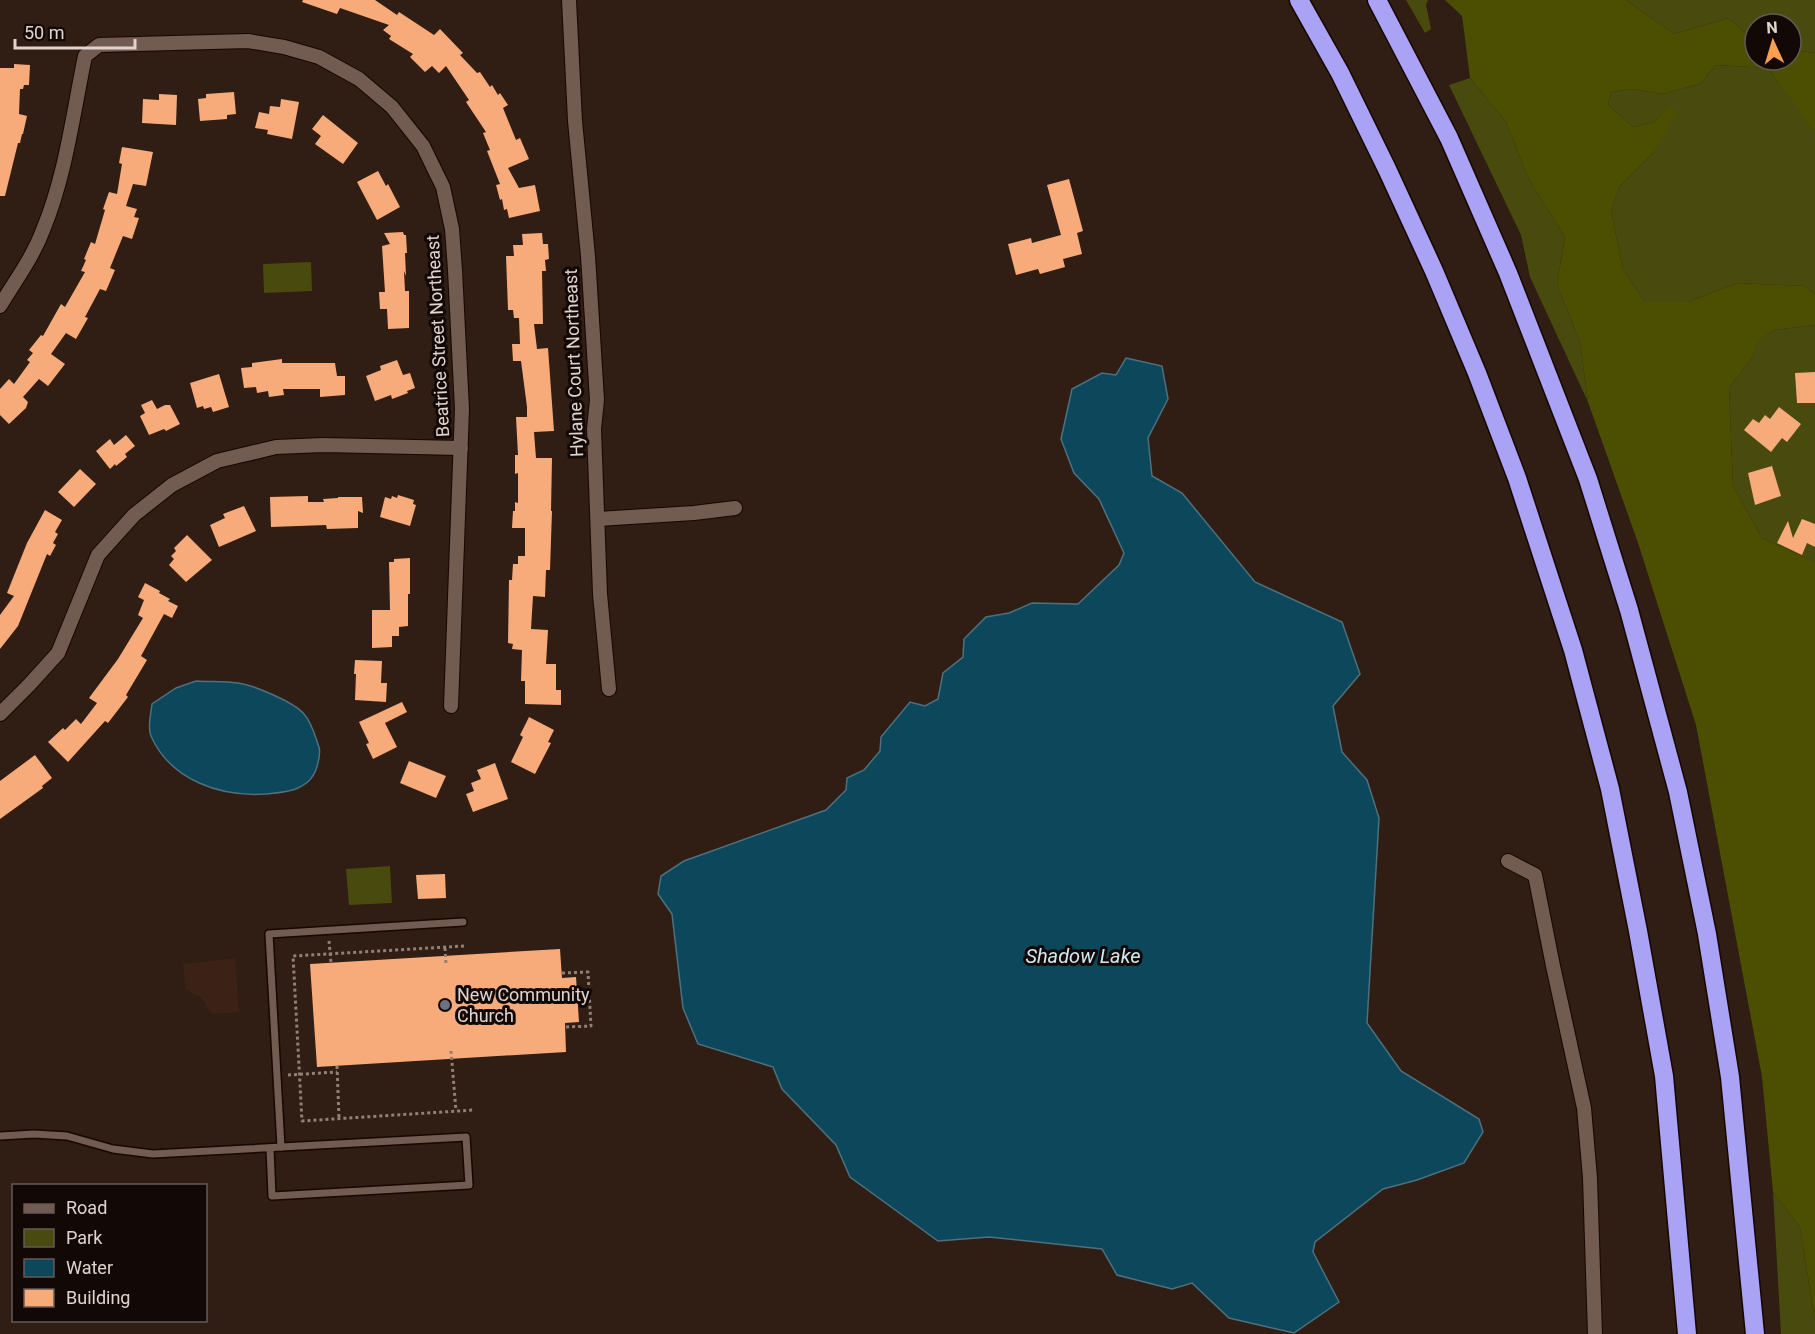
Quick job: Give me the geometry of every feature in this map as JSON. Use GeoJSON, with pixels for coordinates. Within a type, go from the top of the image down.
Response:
{"type":"FeatureCollection","features":[{"type":"Feature","properties":{"kind":"highway"},"geometry":{"type":"LineString","coordinates":[[1299,0],[1351,94],[1387,169],[1477,373],[1517,478],[1573,650],[1610,789],[1664,1076],[1687,1334]]}},
{"type":"Feature","properties":{"kind":"highway"},"geometry":{"type":"LineString","coordinates":[[1377,0],[1449,138],[1508,273],[1588,479],[1629,610],[1678,792],[1707,934],[1730,1077],[1755,1334]]}},
{"type":"Feature","properties":{"kind":"street","name":"Hylane Court Northeast"},"geometry":{"type":"LineString","coordinates":[[569,0],[575,121],[588,256],[597,400],[594,429],[600,594],[609,689]]}},
{"type":"Feature","properties":{"kind":"street","name":"Beatrice Street Northeast"},"geometry":{"type":"LineString","coordinates":[[0,306],[20,275],[43,231],[65,162],[85,56],[99,45],[248,41],[284,47],[319,57],[359,79],[392,107],[423,146],[443,187],[452,229],[462,409],[451,706]]}},
{"type":"Feature","properties":{"kind":"street"},"geometry":{"type":"LineString","coordinates":[[0,714],[58,653],[98,555],[134,515],[172,486],[217,461],[276,447],[323,445],[461,448]]}},
{"type":"Feature","properties":{"kind":"street"},"geometry":{"type":"LineString","coordinates":[[598,519],[735,508]]}},
{"type":"Feature","properties":{"kind":"street"},"geometry":{"type":"LineString","coordinates":[[1508,861],[1535,875],[1584,1108],[1590,1178],[1595,1334]]}},
{"type":"Feature","properties":{"kind":"lane"},"geometry":{"type":"LineString","coordinates":[[281,1147],[269,934],[463,922]]}},
{"type":"Feature","properties":{"kind":"lane"},"geometry":{"type":"LineString","coordinates":[[0,1136],[34,1134],[67,1136],[113,1149],[153,1154],[466,1137],[469,1185],[272,1196],[270,1148]]}},
{"type":"Feature","properties":{"kind":"path"},"geometry":{"type":"LineString","coordinates":[[464,946],[293,956],[302,1120],[474,1110]]}},
{"type":"Feature","properties":{"kind":"path"},"geometry":{"type":"LineString","coordinates":[[445,947],[446,964]]}},
{"type":"Feature","properties":{"kind":"path"},"geometry":{"type":"LineString","coordinates":[[330,954],[331,963]]}},
{"type":"Feature","properties":{"kind":"path"},"geometry":{"type":"LineString","coordinates":[[562,973],[588,972],[590,998],[591,1026],[565,1028]]}},
{"type":"Feature","properties":{"kind":"path"},"geometry":{"type":"LineString","coordinates":[[578,999],[590,998]]}},
{"type":"Feature","properties":{"kind":"path"},"geometry":{"type":"LineString","coordinates":[[451,1051],[456,1111]]}},
{"type":"Feature","properties":{"kind":"path"},"geometry":{"type":"LineString","coordinates":[[337,1066],[339,1118]]}},
{"type":"Feature","properties":{"kind":"path"},"geometry":{"type":"LineString","coordinates":[[300,1074],[337,1072]]}},
{"type":"Feature","properties":{"kind":"shaded area"},"geometry":{"type":"Polygon","coordinates":[[[1445,0],[1626,0],[1674,34],[1729,18],[1743,31],[1743,67],[1716,65],[1700,84],[1662,94],[1632,89],[1611,92],[1608,105],[1633,127],[1655,122],[1668,106],[1678,112],[1654,152],[1619,187],[1611,211],[1623,269],[1645,302],[1687,302],[1738,283],[1805,286],[1815,294],[1815,325],[1774,330],[1758,341],[1752,358],[1729,388],[1733,486],[1762,538],[1815,562],[1815,1321],[1800,1227],[1773,1192],[1762,1077],[1696,725],[1638,543],[1588,402],[1580,342],[1557,284],[1565,237],[1529,180],[1506,122],[1470,78],[1462,16],[1445,0]]]}},
{"type":"Feature","properties":{"kind":"shaded area"},"geometry":{"type":"Polygon","coordinates":[[[1803,52],[1815,53],[1815,131],[1812,130],[1771,72],[1803,72],[1803,52]]]}},
{"type":"Feature","properties":{"kind":"shaded area"},"geometry":{"type":"Polygon","coordinates":[[[235,958],[239,1012],[212,1014],[201,997],[186,990],[183,964],[235,958]]]}},
{"type":"Feature","properties":{"kind":"green space"},"geometry":{"type":"Polygon","coordinates":[[[1406,0],[1428,0],[1426,5],[1431,29],[1425,33],[1406,0]]]}},
{"type":"Feature","properties":{"kind":"green space"},"geometry":{"type":"Polygon","coordinates":[[[1626,0],[1815,0],[1815,53],[1803,52],[1803,12],[1743,12],[1743,31],[1729,18],[1674,34],[1626,0]]]}},
{"type":"Feature","properties":{"kind":"green space"},"geometry":{"type":"Polygon","coordinates":[[[1716,65],[1743,67],[1743,72],[1771,72],[1815,131],[1815,294],[1805,286],[1738,283],[1687,302],[1645,302],[1623,269],[1611,211],[1619,187],[1654,152],[1668,107],[1655,122],[1633,127],[1608,105],[1611,92],[1632,89],[1662,94],[1700,84],[1716,65]]]}},
{"type":"Feature","properties":{"kind":"green space"},"geometry":{"type":"Polygon","coordinates":[[[1470,78],[1506,122],[1529,180],[1565,237],[1557,284],[1580,342],[1588,402],[1530,277],[1521,235],[1449,85],[1470,78]]]}},
{"type":"Feature","properties":{"kind":"green space"},"geometry":{"type":"Polygon","coordinates":[[[311,262],[312,291],[264,293],[263,264],[311,262]]]}},
{"type":"Feature","properties":{"kind":"green space"},"geometry":{"type":"Polygon","coordinates":[[[1815,325],[1815,562],[1762,538],[1733,486],[1729,388],[1752,358],[1757,341],[1774,330],[1815,325]]]}},
{"type":"Feature","properties":{"kind":"green space"},"geometry":{"type":"Polygon","coordinates":[[[390,866],[392,903],[349,905],[346,869],[390,866]]]}},
{"type":"Feature","properties":{"kind":"green space"},"geometry":{"type":"Polygon","coordinates":[[[1773,1192],[1800,1227],[1815,1321],[1815,1334],[1781,1334],[1773,1192]]]}},
{"type":"Feature","properties":{"kind":"water","name":"Shadow Lake"},"geometry":{"type":"Polygon","coordinates":[[[1126,358],[1162,366],[1168,399],[1148,438],[1152,476],[1182,493],[1255,582],[1342,622],[1360,674],[1333,706],[1342,752],[1367,780],[1379,818],[1367,1023],[1401,1071],[1479,1119],[1483,1132],[1464,1163],[1417,1180],[1383,1189],[1315,1242],[1313,1252],[1339,1302],[1294,1333],[1229,1318],[1192,1283],[1172,1289],[1117,1275],[1102,1249],[989,1237],[938,1241],[850,1177],[836,1145],[782,1089],[773,1067],[698,1044],[683,1008],[672,914],[658,894],[661,876],[684,861],[826,810],[846,790],[847,778],[864,770],[880,751],[881,737],[910,702],[925,706],[938,699],[943,673],[963,657],[964,639],[986,617],[1009,613],[1032,603],[1078,604],[1119,565],[1124,553],[1099,499],[1074,473],[1061,439],[1072,389],[1102,373],[1116,375],[1126,358]]]}},
{"type":"Feature","properties":{"kind":"water"},"geometry":{"type":"Polygon","coordinates":[[[196,681],[245,684],[299,709],[309,721],[319,747],[318,762],[311,779],[300,787],[287,791],[266,794],[232,793],[199,783],[184,775],[171,764],[160,752],[151,736],[149,725],[152,704],[176,688],[196,681]]]}},
{"type":"Feature","properties":{"kind":"building"},"geometry":{"type":"Polygon","coordinates":[[[303,0],[375,0],[397,15],[399,12],[434,35],[440,29],[463,53],[460,55],[477,73],[480,72],[490,87],[492,85],[508,105],[503,108],[516,140],[520,138],[529,159],[508,168],[519,188],[535,185],[540,211],[509,218],[507,209],[504,210],[502,199],[500,200],[496,185],[500,184],[487,151],[490,150],[483,133],[486,132],[466,102],[469,100],[446,66],[439,73],[432,66],[425,72],[410,57],[413,54],[389,39],[391,36],[383,30],[389,25],[340,8],[337,14],[302,2],[303,0]]]}},
{"type":"Feature","properties":{"kind":"building"},"geometry":{"type":"Polygon","coordinates":[[[14,64],[30,65],[29,85],[24,85],[23,89],[20,89],[19,114],[27,116],[5,196],[0,196],[0,68],[14,68],[14,64]]]}},
{"type":"Feature","properties":{"kind":"building"},"geometry":{"type":"Polygon","coordinates":[[[234,92],[236,114],[227,115],[227,119],[200,121],[198,99],[206,98],[206,94],[234,92]]]}},
{"type":"Feature","properties":{"kind":"building"},"geometry":{"type":"Polygon","coordinates":[[[159,94],[177,95],[176,125],[142,123],[143,99],[159,100],[159,94]]]}},
{"type":"Feature","properties":{"kind":"building"},"geometry":{"type":"Polygon","coordinates":[[[281,99],[299,102],[292,139],[267,134],[268,130],[255,128],[259,112],[269,114],[270,106],[280,107],[281,99]]]}},
{"type":"Feature","properties":{"kind":"building"},"geometry":{"type":"Polygon","coordinates":[[[323,115],[358,143],[343,164],[315,144],[321,136],[312,129],[323,115]]]}},
{"type":"Feature","properties":{"kind":"building"},"geometry":{"type":"Polygon","coordinates":[[[122,147],[153,152],[146,186],[133,184],[126,206],[137,209],[134,217],[139,218],[132,239],[123,236],[110,268],[115,270],[106,291],[100,289],[76,339],[66,333],[51,354],[65,364],[48,386],[39,379],[23,397],[28,402],[26,408],[9,424],[0,415],[0,389],[9,379],[14,384],[30,362],[27,360],[33,353],[29,350],[41,335],[43,336],[61,304],[65,307],[85,272],[81,271],[86,260],[84,259],[91,242],[95,244],[109,192],[117,194],[122,147]]]}},
{"type":"Feature","properties":{"kind":"building"},"geometry":{"type":"Polygon","coordinates":[[[378,171],[400,207],[377,220],[357,182],[378,171]]]}},
{"type":"Feature","properties":{"kind":"building"},"geometry":{"type":"Polygon","coordinates":[[[1069,179],[1083,231],[1077,233],[1082,254],[1063,259],[1065,267],[1040,274],[1038,269],[1016,275],[1008,244],[1031,238],[1032,243],[1061,235],[1047,185],[1069,179]]]}},
{"type":"Feature","properties":{"kind":"building"},"geometry":{"type":"Polygon","coordinates":[[[403,232],[406,235],[406,276],[404,271],[405,291],[409,291],[409,328],[388,329],[387,309],[380,309],[379,292],[385,292],[382,246],[390,244],[384,233],[403,232]]]}},
{"type":"Feature","properties":{"kind":"building"},"geometry":{"type":"Polygon","coordinates":[[[542,233],[543,244],[548,244],[549,259],[545,260],[546,271],[542,271],[543,324],[534,324],[537,349],[548,348],[554,431],[534,432],[536,458],[552,458],[552,511],[550,570],[546,570],[545,597],[533,596],[531,629],[548,630],[546,664],[556,664],[556,690],[561,690],[561,705],[525,704],[525,681],[521,681],[522,650],[512,649],[513,644],[508,643],[509,580],[512,580],[513,564],[518,564],[518,556],[525,556],[525,528],[512,528],[515,502],[518,503],[518,473],[515,474],[515,455],[518,455],[516,417],[527,417],[527,407],[521,361],[513,361],[512,344],[520,344],[519,318],[514,318],[513,310],[508,310],[506,256],[514,256],[513,245],[523,245],[522,234],[542,233]]]}},
{"type":"Feature","properties":{"kind":"building"},"geometry":{"type":"Polygon","coordinates":[[[282,359],[282,363],[335,363],[337,376],[345,376],[345,395],[320,397],[320,389],[283,389],[284,395],[269,397],[268,391],[257,393],[256,387],[244,388],[241,368],[252,367],[252,363],[282,359]]]}},
{"type":"Feature","properties":{"kind":"building"},"geometry":{"type":"Polygon","coordinates":[[[397,360],[403,375],[410,373],[415,388],[392,399],[391,395],[375,401],[366,376],[381,370],[380,366],[397,360]]]}},
{"type":"Feature","properties":{"kind":"building"},"geometry":{"type":"Polygon","coordinates":[[[1815,372],[1815,403],[1797,403],[1795,373],[1815,372]]]}},
{"type":"Feature","properties":{"kind":"building"},"geometry":{"type":"Polygon","coordinates":[[[219,374],[229,407],[213,412],[211,407],[197,408],[190,383],[219,374]]]}},
{"type":"Feature","properties":{"kind":"building"},"geometry":{"type":"Polygon","coordinates":[[[152,400],[157,409],[170,405],[180,424],[166,431],[164,429],[149,435],[140,416],[145,413],[141,405],[152,400]]]}},
{"type":"Feature","properties":{"kind":"building"},"geometry":{"type":"Polygon","coordinates":[[[1779,407],[1801,424],[1787,442],[1782,438],[1771,452],[1744,430],[1753,419],[1759,423],[1765,415],[1770,419],[1779,407]]]}},
{"type":"Feature","properties":{"kind":"building"},"geometry":{"type":"Polygon","coordinates":[[[126,435],[135,446],[125,454],[127,457],[110,469],[96,451],[110,439],[114,445],[126,435]]]}},
{"type":"Feature","properties":{"kind":"building"},"geometry":{"type":"Polygon","coordinates":[[[1772,466],[1781,496],[1755,505],[1748,473],[1772,466]]]}},
{"type":"Feature","properties":{"kind":"building"},"geometry":{"type":"Polygon","coordinates":[[[80,469],[96,484],[74,507],[58,492],[80,469]]]}},
{"type":"Feature","properties":{"kind":"building"},"geometry":{"type":"Polygon","coordinates":[[[398,495],[414,500],[413,504],[416,505],[410,526],[380,517],[385,497],[391,499],[392,496],[397,498],[398,495]]]}},
{"type":"Feature","properties":{"kind":"building"},"geometry":{"type":"Polygon","coordinates":[[[308,496],[308,502],[324,502],[323,499],[338,497],[362,497],[363,513],[358,511],[358,528],[327,529],[326,525],[271,527],[270,497],[308,496]]]}},
{"type":"Feature","properties":{"kind":"building"},"geometry":{"type":"Polygon","coordinates":[[[244,506],[256,531],[219,547],[210,525],[225,518],[223,514],[244,506]]]}},
{"type":"Feature","properties":{"kind":"building"},"geometry":{"type":"Polygon","coordinates":[[[45,510],[62,520],[55,532],[58,534],[53,543],[56,545],[50,556],[47,554],[18,626],[0,649],[0,615],[14,596],[7,593],[27,543],[45,510]]]}},
{"type":"Feature","properties":{"kind":"building"},"geometry":{"type":"Polygon","coordinates":[[[1802,519],[1815,524],[1815,547],[1807,543],[1802,555],[1777,543],[1788,521],[1793,538],[1802,519]]]}},
{"type":"Feature","properties":{"kind":"building"},"geometry":{"type":"Polygon","coordinates":[[[187,535],[212,560],[186,582],[169,565],[174,559],[171,556],[176,551],[174,548],[187,535]]]}},
{"type":"Feature","properties":{"kind":"building"},"geometry":{"type":"Polygon","coordinates":[[[410,558],[408,626],[399,627],[399,636],[392,636],[392,647],[372,648],[372,610],[390,610],[389,562],[394,562],[394,559],[410,558]]]}},
{"type":"Feature","properties":{"kind":"building"},"geometry":{"type":"Polygon","coordinates":[[[145,583],[160,591],[159,593],[170,599],[168,601],[178,606],[172,618],[164,614],[141,656],[147,660],[126,695],[128,697],[108,723],[105,721],[68,762],[48,742],[76,719],[81,724],[97,703],[89,698],[118,659],[143,618],[138,615],[144,600],[138,597],[145,583]]]}},
{"type":"Feature","properties":{"kind":"building"},"geometry":{"type":"Polygon","coordinates":[[[355,660],[382,661],[381,683],[387,683],[386,702],[355,700],[355,660]]]}},
{"type":"Feature","properties":{"kind":"building"},"geometry":{"type":"Polygon","coordinates":[[[402,702],[407,712],[385,723],[397,747],[373,759],[366,744],[369,743],[359,722],[402,702]]]}},
{"type":"Feature","properties":{"kind":"building"},"geometry":{"type":"Polygon","coordinates":[[[529,717],[554,730],[548,742],[551,743],[535,774],[511,762],[523,737],[520,735],[529,717]]]}},
{"type":"Feature","properties":{"kind":"building"},"geometry":{"type":"Polygon","coordinates":[[[35,755],[52,778],[42,786],[43,788],[0,819],[0,781],[35,755]]]}},
{"type":"Feature","properties":{"kind":"building"},"geometry":{"type":"Polygon","coordinates":[[[409,761],[446,776],[436,798],[400,783],[409,761]]]}},
{"type":"Feature","properties":{"kind":"building"},"geometry":{"type":"Polygon","coordinates":[[[495,763],[508,799],[473,812],[466,794],[474,791],[471,783],[481,779],[477,770],[495,763]]]}},
{"type":"Feature","properties":{"kind":"building"},"geometry":{"type":"Polygon","coordinates":[[[445,874],[446,898],[418,899],[416,875],[445,874]]]}},
{"type":"Feature","properties":{"kind":"building","name":"New Community Church"},"geometry":{"type":"Polygon","coordinates":[[[560,949],[562,978],[576,977],[579,1022],[565,1023],[566,1052],[317,1067],[310,964],[560,949]]]}},
{"type":"Feature","properties":{"kind":"place","name":"New Community Church"},"geometry":{"type":"Point","coordinates":[445,1005]}}]}
